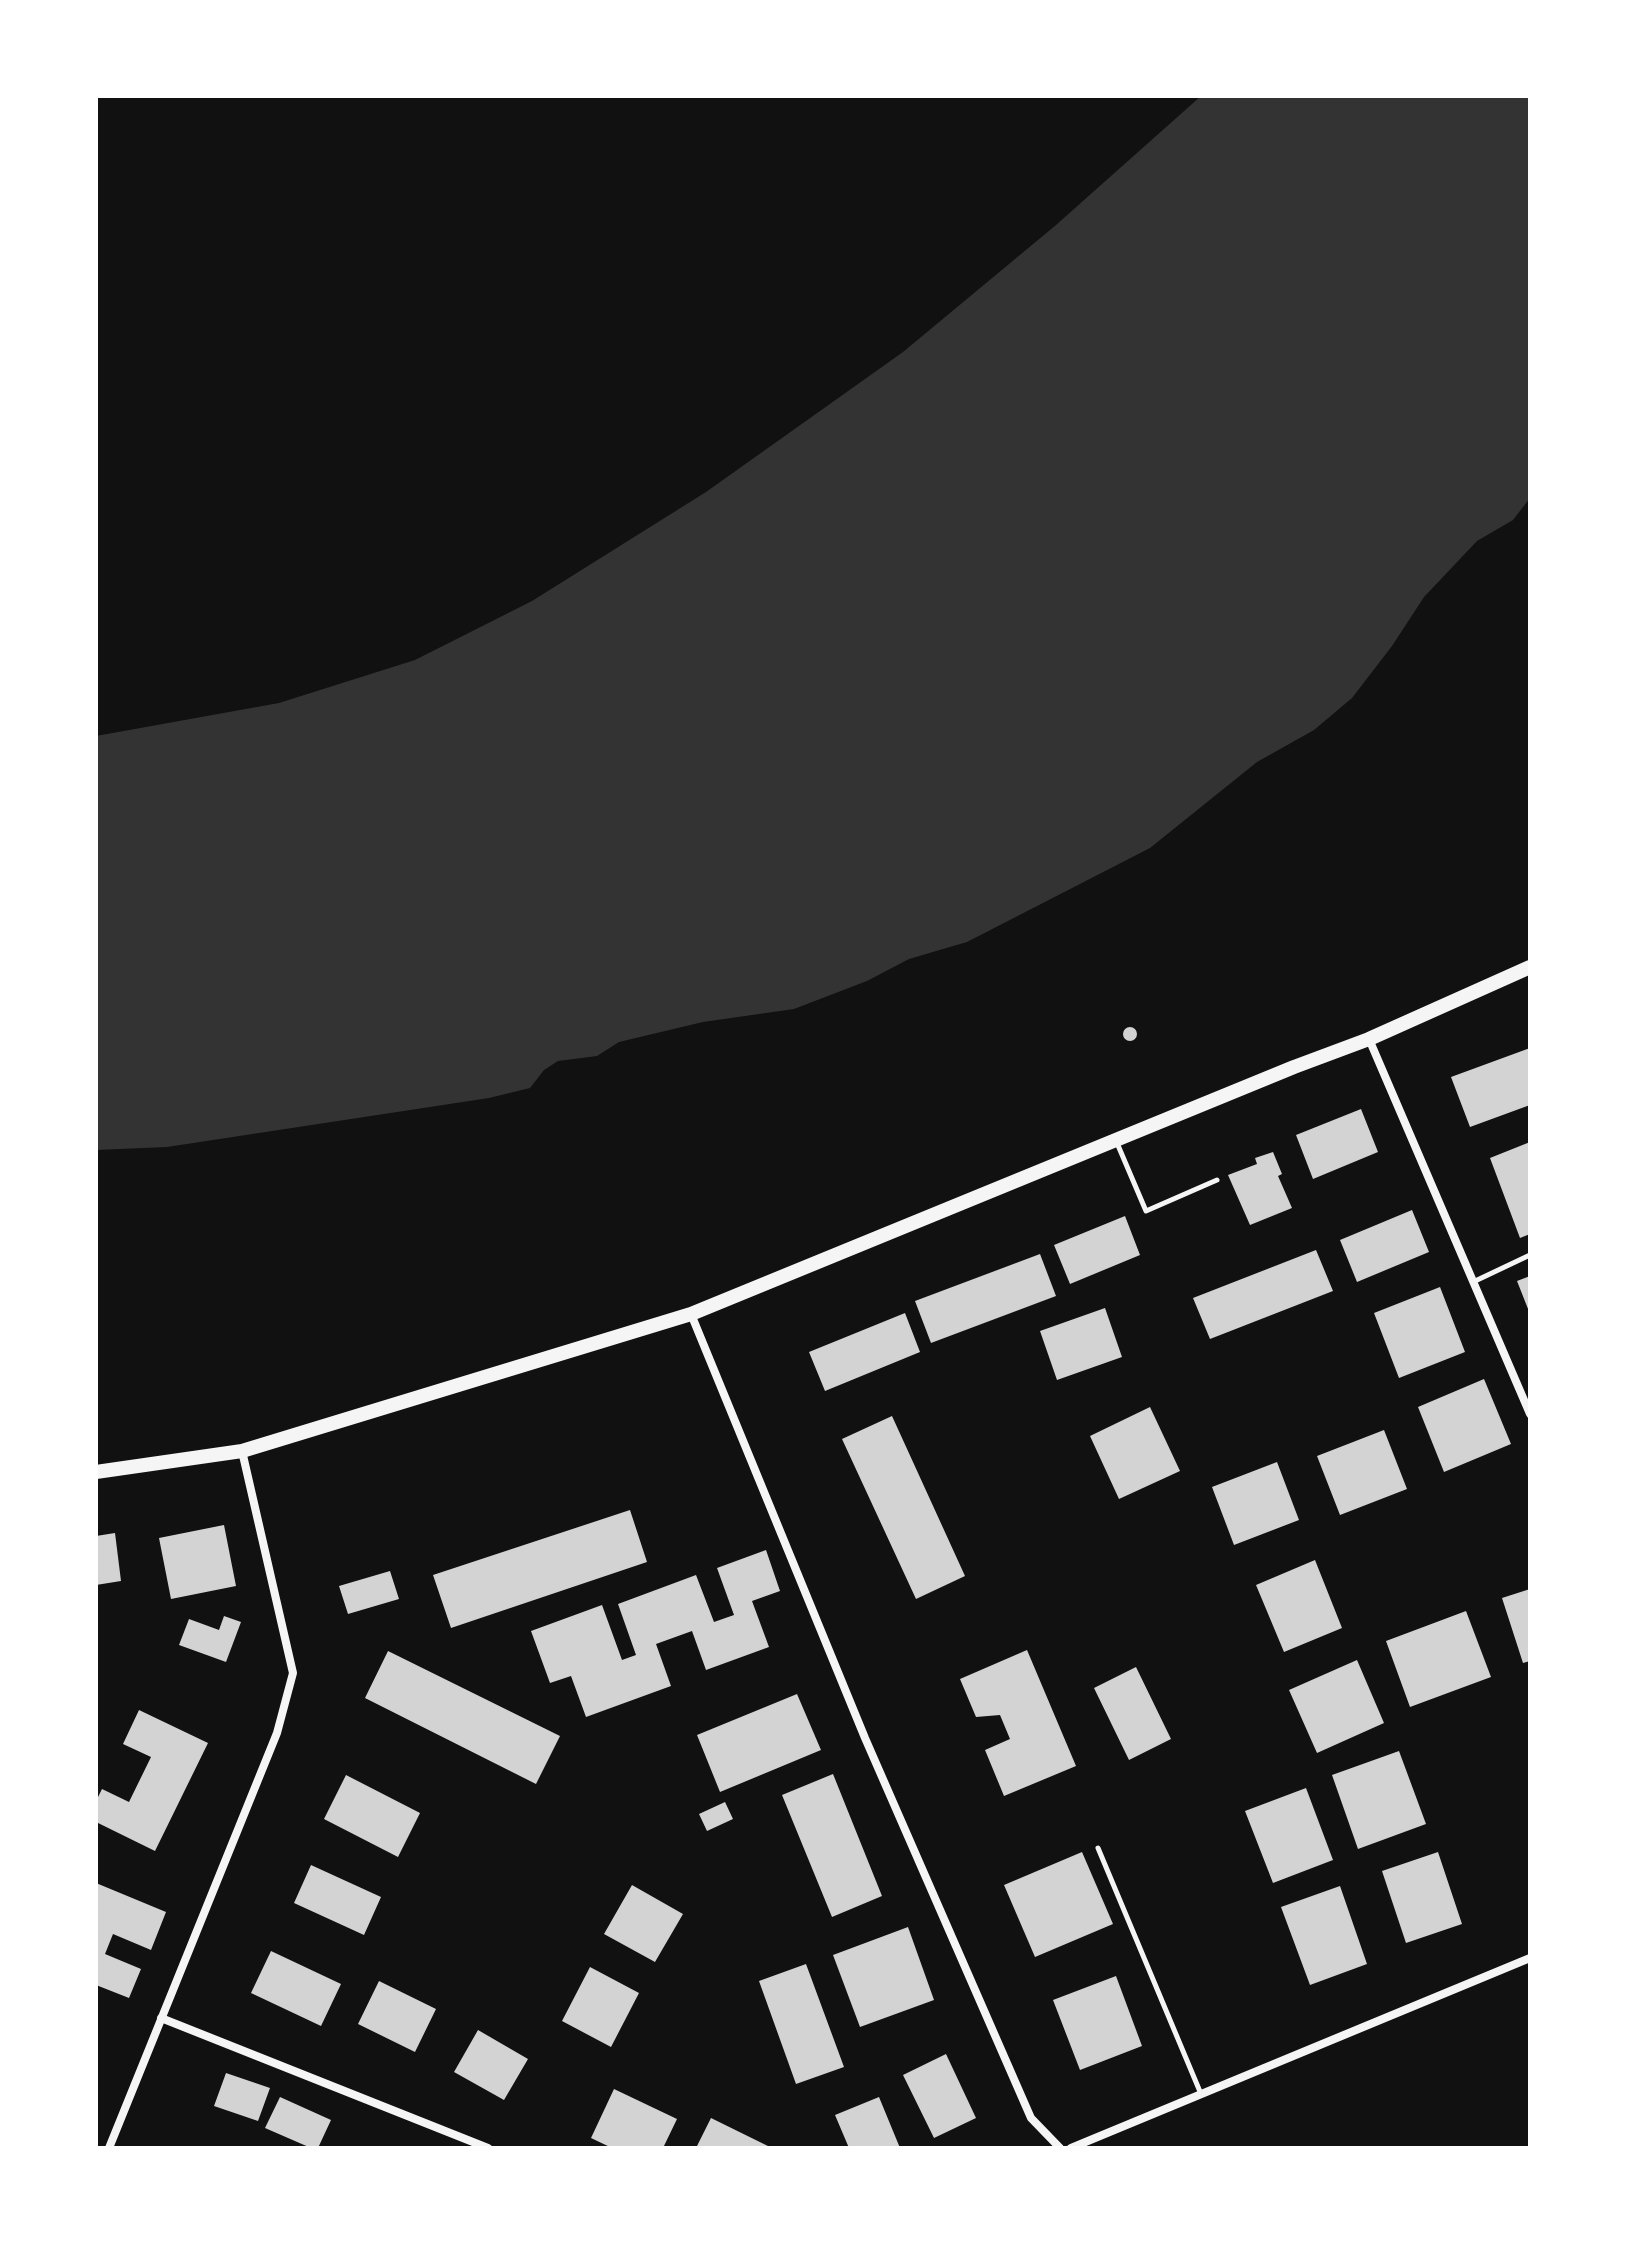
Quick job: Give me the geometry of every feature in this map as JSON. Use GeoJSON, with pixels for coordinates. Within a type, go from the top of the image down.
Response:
{"type":"FeatureCollection","features":[{"type":"Feature","properties":{"kind":"street"},"geometry":{"type":"LineString","coordinates":[[96,1472],[242,1451],[691,1314],[1369,1039],[1530,967]]}},
{"type":"Feature","properties":{"kind":"street"},"geometry":{"type":"LineString","coordinates":[[1369,1039],[1530,1414]]}},
{"type":"Feature","properties":{"kind":"street"},"geometry":{"type":"LineString","coordinates":[[691,1314],[865,1738],[1031,2118],[1060,2148]]}},
{"type":"Feature","properties":{"kind":"street"},"geometry":{"type":"LineString","coordinates":[[109,2148],[277,1733],[293,1673],[242,1451]]}},
{"type":"Feature","properties":{"kind":"street"},"geometry":{"type":"LineString","coordinates":[[1071,2148],[1530,1958]]}},
{"type":"Feature","properties":{"kind":"street"},"geometry":{"type":"LineString","coordinates":[[161,2018],[488,2148]]}},
{"type":"Feature","properties":{"kind":"lane"},"geometry":{"type":"LineString","coordinates":[[1116,1142],[1146,1211],[1217,1180]]}},
{"type":"Feature","properties":{"kind":"lane"},"geometry":{"type":"LineString","coordinates":[[1473,1282],[1530,1255]]}},
{"type":"Feature","properties":{"kind":"lane"},"geometry":{"type":"LineString","coordinates":[[1098,1848],[1201,2094]]}},
{"type":"Feature","properties":{"kind":"shaded area"},"geometry":{"type":"Polygon","coordinates":[[[1201,96],[1530,96],[1530,498],[1513,520],[1477,541],[1424,597],[1352,698],[1314,730],[1257,762],[1150,848],[967,942],[909,959],[867,981],[794,1009],[703,1022],[619,1042],[597,1056],[558,1061],[544,1070],[530,1088],[489,1098],[167,1147],[96,1150],[96,736],[279,703],[415,660],[532,601],[706,492],[903,352],[1056,225],[1201,96]]]}},
{"type":"Feature","properties":{"kind":"building"},"geometry":{"type":"Polygon","coordinates":[[[1130,1027],[1137,1034],[1130,1041],[1123,1034],[1130,1027]]]}},
{"type":"Feature","properties":{"kind":"building"},"geometry":{"type":"Polygon","coordinates":[[[1530,1048],[1530,1105],[1470,1127],[1451,1077],[1530,1048]]]}},
{"type":"Feature","properties":{"kind":"building"},"geometry":{"type":"Polygon","coordinates":[[[1361,1109],[1378,1152],[1313,1179],[1296,1135],[1361,1109]]]}},
{"type":"Feature","properties":{"kind":"building"},"geometry":{"type":"Polygon","coordinates":[[[1530,1142],[1530,1234],[1520,1238],[1490,1158],[1530,1142]]]}},
{"type":"Feature","properties":{"kind":"building"},"geometry":{"type":"Polygon","coordinates":[[[1273,1152],[1282,1174],[1278,1176],[1292,1208],[1250,1225],[1228,1175],[1257,1164],[1255,1158],[1273,1152]]]}},
{"type":"Feature","properties":{"kind":"building"},"geometry":{"type":"Polygon","coordinates":[[[1412,1210],[1429,1252],[1357,1282],[1340,1240],[1412,1210]]]}},
{"type":"Feature","properties":{"kind":"building"},"geometry":{"type":"Polygon","coordinates":[[[1125,1216],[1140,1255],[1070,1284],[1054,1245],[1125,1216]]]}},
{"type":"Feature","properties":{"kind":"building"},"geometry":{"type":"Polygon","coordinates":[[[1316,1250],[1333,1291],[1210,1339],[1193,1298],[1316,1250]]]}},
{"type":"Feature","properties":{"kind":"building"},"geometry":{"type":"Polygon","coordinates":[[[1040,1254],[1056,1296],[931,1343],[915,1301],[1040,1254]]]}},
{"type":"Feature","properties":{"kind":"building"},"geometry":{"type":"Polygon","coordinates":[[[1530,1276],[1530,1314],[1517,1281],[1530,1276]]]}},
{"type":"Feature","properties":{"kind":"building"},"geometry":{"type":"Polygon","coordinates":[[[1440,1287],[1465,1352],[1399,1378],[1374,1313],[1440,1287]]]}},
{"type":"Feature","properties":{"kind":"building"},"geometry":{"type":"Polygon","coordinates":[[[1105,1308],[1122,1357],[1057,1380],[1040,1331],[1105,1308]]]}},
{"type":"Feature","properties":{"kind":"building"},"geometry":{"type":"Polygon","coordinates":[[[905,1313],[920,1352],[825,1391],[809,1352],[905,1313]]]}},
{"type":"Feature","properties":{"kind":"building"},"geometry":{"type":"Polygon","coordinates":[[[1484,1379],[1511,1444],[1444,1472],[1418,1407],[1484,1379]]]}},
{"type":"Feature","properties":{"kind":"building"},"geometry":{"type":"Polygon","coordinates":[[[1150,1407],[1180,1471],[1119,1499],[1090,1436],[1150,1407]]]}},
{"type":"Feature","properties":{"kind":"building"},"geometry":{"type":"Polygon","coordinates":[[[892,1416],[965,1576],[916,1599],[842,1439],[892,1416]]]}},
{"type":"Feature","properties":{"kind":"building"},"geometry":{"type":"Polygon","coordinates":[[[1384,1430],[1407,1489],[1340,1515],[1317,1456],[1384,1430]]]}},
{"type":"Feature","properties":{"kind":"building"},"geometry":{"type":"Polygon","coordinates":[[[1277,1462],[1299,1520],[1234,1545],[1212,1487],[1277,1462]]]}},
{"type":"Feature","properties":{"kind":"building"},"geometry":{"type":"Polygon","coordinates":[[[630,1510],[647,1562],[451,1628],[433,1575],[630,1510]]]}},
{"type":"Feature","properties":{"kind":"building"},"geometry":{"type":"Polygon","coordinates":[[[224,1525],[236,1586],[171,1599],[159,1538],[224,1525]]]}},
{"type":"Feature","properties":{"kind":"building"},"geometry":{"type":"Polygon","coordinates":[[[115,1533],[121,1581],[96,1585],[96,1536],[115,1533]]]}},
{"type":"Feature","properties":{"kind":"building"},"geometry":{"type":"Polygon","coordinates":[[[766,1550],[780,1591],[752,1601],[769,1647],[706,1670],[692,1631],[656,1644],[671,1686],[586,1717],[571,1676],[550,1683],[531,1631],[602,1605],[622,1660],[636,1655],[618,1604],[696,1575],[714,1622],[734,1615],[717,1568],[766,1550]]]}},
{"type":"Feature","properties":{"kind":"building"},"geometry":{"type":"Polygon","coordinates":[[[1315,1560],[1342,1628],[1284,1652],[1256,1585],[1315,1560]]]}},
{"type":"Feature","properties":{"kind":"building"},"geometry":{"type":"Polygon","coordinates":[[[390,1571],[399,1599],[348,1614],[339,1586],[390,1571]]]}},
{"type":"Feature","properties":{"kind":"building"},"geometry":{"type":"Polygon","coordinates":[[[1530,1589],[1530,1661],[1523,1663],[1502,1598],[1530,1589]]]}},
{"type":"Feature","properties":{"kind":"building"},"geometry":{"type":"Polygon","coordinates":[[[1466,1611],[1491,1677],[1410,1707],[1386,1641],[1466,1611]]]}},
{"type":"Feature","properties":{"kind":"building"},"geometry":{"type":"Polygon","coordinates":[[[224,1616],[241,1622],[226,1662],[179,1645],[189,1619],[219,1630],[224,1616]]]}},
{"type":"Feature","properties":{"kind":"building"},"geometry":{"type":"Polygon","coordinates":[[[1027,1650],[1076,1766],[1004,1796],[985,1750],[1010,1739],[1000,1715],[976,1717],[960,1679],[1027,1650]]]}},
{"type":"Feature","properties":{"kind":"building"},"geometry":{"type":"Polygon","coordinates":[[[388,1651],[560,1736],[536,1784],[365,1698],[388,1651]]]}},
{"type":"Feature","properties":{"kind":"building"},"geometry":{"type":"Polygon","coordinates":[[[1357,1660],[1384,1723],[1317,1753],[1289,1690],[1357,1660]]]}},
{"type":"Feature","properties":{"kind":"building"},"geometry":{"type":"Polygon","coordinates":[[[1136,1667],[1171,1739],[1129,1760],[1094,1688],[1136,1667]]]}},
{"type":"Feature","properties":{"kind":"building"},"geometry":{"type":"Polygon","coordinates":[[[797,1694],[821,1750],[720,1792],[697,1735],[797,1694]]]}},
{"type":"Feature","properties":{"kind":"building"},"geometry":{"type":"Polygon","coordinates":[[[139,1710],[208,1743],[155,1851],[96,1822],[96,1801],[102,1789],[129,1802],[151,1757],[123,1744],[139,1710]]]}},
{"type":"Feature","properties":{"kind":"building"},"geometry":{"type":"Polygon","coordinates":[[[1399,1751],[1426,1824],[1358,1849],[1332,1775],[1399,1751]]]}},
{"type":"Feature","properties":{"kind":"building"},"geometry":{"type":"Polygon","coordinates":[[[833,1774],[882,1896],[832,1917],[782,1795],[833,1774]]]}},
{"type":"Feature","properties":{"kind":"building"},"geometry":{"type":"Polygon","coordinates":[[[346,1775],[420,1813],[398,1857],[324,1819],[346,1775]]]}},
{"type":"Feature","properties":{"kind":"building"},"geometry":{"type":"Polygon","coordinates":[[[1306,1788],[1333,1860],[1273,1883],[1245,1811],[1306,1788]]]}},
{"type":"Feature","properties":{"kind":"building"},"geometry":{"type":"Polygon","coordinates":[[[725,1802],[733,1819],[707,1831],[699,1814],[725,1802]]]}},
{"type":"Feature","properties":{"kind":"building"},"geometry":{"type":"Polygon","coordinates":[[[1082,1852],[1113,1924],[1035,1957],[1004,1885],[1082,1852]]]}},
{"type":"Feature","properties":{"kind":"building"},"geometry":{"type":"Polygon","coordinates":[[[1438,1852],[1462,1924],[1406,1943],[1382,1871],[1438,1852]]]}},
{"type":"Feature","properties":{"kind":"building"},"geometry":{"type":"Polygon","coordinates":[[[311,1865],[381,1897],[364,1935],[294,1903],[311,1865]]]}},
{"type":"Feature","properties":{"kind":"building"},"geometry":{"type":"Polygon","coordinates":[[[96,1883],[166,1912],[151,1950],[113,1934],[105,1954],[141,1969],[129,1998],[96,1985],[96,1883]]]}},
{"type":"Feature","properties":{"kind":"building"},"geometry":{"type":"Polygon","coordinates":[[[632,1885],[683,1914],[655,1962],[604,1934],[632,1885]]]}},
{"type":"Feature","properties":{"kind":"building"},"geometry":{"type":"Polygon","coordinates":[[[1340,1886],[1367,1964],[1310,1985],[1281,1907],[1340,1886]]]}},
{"type":"Feature","properties":{"kind":"building"},"geometry":{"type":"Polygon","coordinates":[[[908,1927],[934,2000],[860,2027],[833,1955],[908,1927]]]}},
{"type":"Feature","properties":{"kind":"building"},"geometry":{"type":"Polygon","coordinates":[[[271,1951],[341,1984],[321,2026],[251,1993],[271,1951]]]}},
{"type":"Feature","properties":{"kind":"building"},"geometry":{"type":"Polygon","coordinates":[[[806,1964],[844,2067],[796,2084],[759,1981],[806,1964]]]}},
{"type":"Feature","properties":{"kind":"building"},"geometry":{"type":"Polygon","coordinates":[[[590,1967],[639,1993],[611,2047],[562,2021],[590,1967]]]}},
{"type":"Feature","properties":{"kind":"building"},"geometry":{"type":"Polygon","coordinates":[[[1116,1976],[1142,2046],[1080,2070],[1053,2000],[1116,1976]]]}},
{"type":"Feature","properties":{"kind":"building"},"geometry":{"type":"Polygon","coordinates":[[[379,1981],[436,2009],[415,2052],[358,2024],[379,1981]]]}},
{"type":"Feature","properties":{"kind":"building"},"geometry":{"type":"Polygon","coordinates":[[[478,2030],[528,2059],[504,2100],[454,2072],[478,2030]]]}},
{"type":"Feature","properties":{"kind":"building"},"geometry":{"type":"Polygon","coordinates":[[[946,2054],[976,2118],[934,2138],[903,2075],[946,2054]]]}},
{"type":"Feature","properties":{"kind":"building"},"geometry":{"type":"Polygon","coordinates":[[[226,2073],[270,2088],[258,2121],[214,2106],[226,2073]]]}},
{"type":"Feature","properties":{"kind":"building"},"geometry":{"type":"Polygon","coordinates":[[[614,2089],[677,2119],[663,2148],[612,2148],[591,2138],[614,2089]]]}},
{"type":"Feature","properties":{"kind":"building"},"geometry":{"type":"Polygon","coordinates":[[[280,2097],[331,2120],[318,2148],[311,2148],[265,2128],[280,2097]]]}},
{"type":"Feature","properties":{"kind":"building"},"geometry":{"type":"Polygon","coordinates":[[[879,2097],[900,2148],[849,2148],[835,2115],[879,2097]]]}},
{"type":"Feature","properties":{"kind":"building"},"geometry":{"type":"Polygon","coordinates":[[[711,2118],[772,2148],[696,2148],[711,2118]]]}}]}
